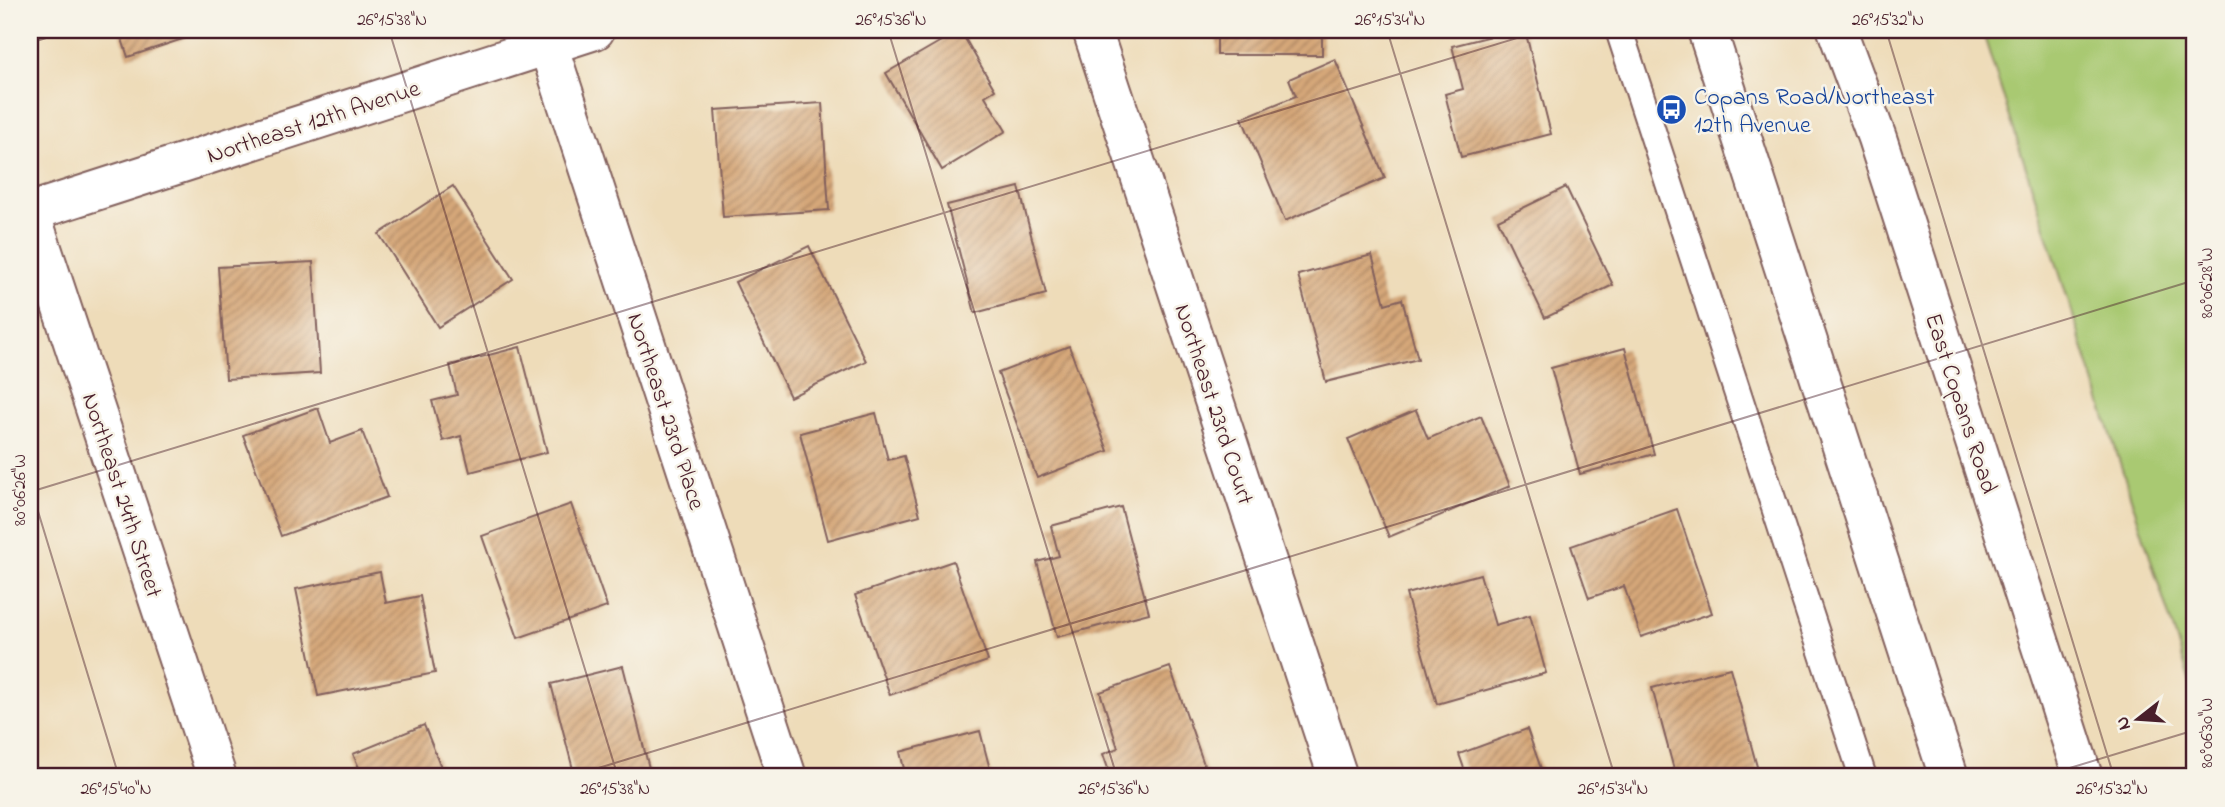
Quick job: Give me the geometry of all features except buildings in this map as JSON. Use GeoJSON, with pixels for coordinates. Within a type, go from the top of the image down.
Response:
{"type":"FeatureCollection","features":[{"type":"Feature","properties":{"kind":"street","name":"Northeast 12th Avenue"},"geometry":{"type":"LineString","coordinates":[[30,212],[595,30]]}},
{"type":"Feature","properties":{"kind":"street","name":"Northeast 23rd Court"},"geometry":{"type":"LineString","coordinates":[[1093,30],[1338,777]]}},
{"type":"Feature","properties":{"kind":"street"},"geometry":{"type":"LineString","coordinates":[[1707,30],[1949,777]]}},
{"type":"Feature","properties":{"kind":"street","name":"East Copans Road"},"geometry":{"type":"LineString","coordinates":[[1837,30],[1877,138],[2083,777]]}},
{"type":"Feature","properties":{"kind":"street","name":"Northeast 23rd Place"},"geometry":{"type":"LineString","coordinates":[[548,45],[787,777]]}},
{"type":"Feature","properties":{"kind":"street","name":"Northeast 24th Street"},"geometry":{"type":"LineString","coordinates":[[30,212],[217,777]]}},
{"type":"Feature","properties":{"kind":"lane"},"geometry":{"type":"LineString","coordinates":[[1619,30],[1863,777]]}},
{"type":"Feature","properties":{"kind":"green space"},"geometry":{"type":"Polygon","coordinates":[[[1982,30],[2195,30],[2195,698],[1982,30]]]}},
{"type":"Feature","properties":{"kind":"place","name":"Copans Road/Northeast 12th Avenue"},"geometry":{"type":"Point","coordinates":[1671,110]}}]}
